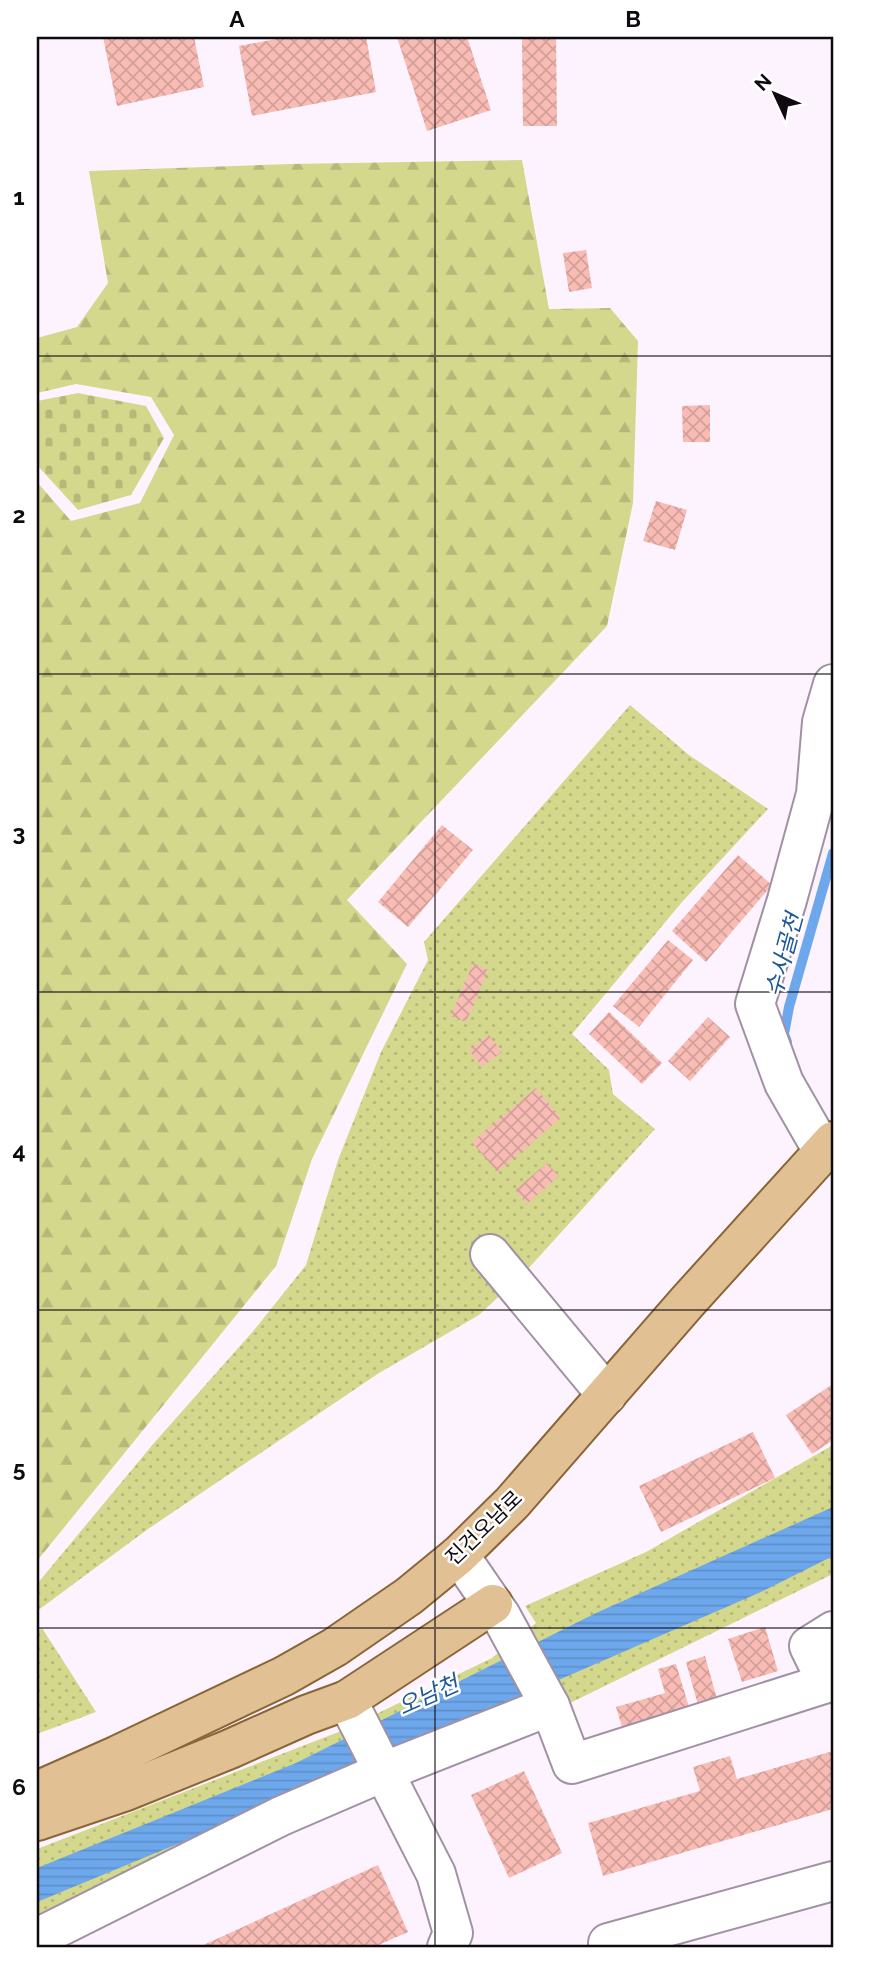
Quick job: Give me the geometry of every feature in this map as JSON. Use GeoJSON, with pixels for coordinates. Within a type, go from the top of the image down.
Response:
{"type":"FeatureCollection","features":[{"type":"Feature","properties":{"kind":"main road","name":"진건오남로"},"geometry":{"type":"LineString","coordinates":[[37,1791],[284,1676],[335,1647],[409,1596],[458,1555],[512,1503],[828,1146]]}},
{"type":"Feature","properties":{"kind":"main road"},"geometry":{"type":"LineString","coordinates":[[37,1821],[126,1791],[306,1715],[349,1703],[497,1610]]}},
{"type":"Feature","properties":{"kind":"street"},"geometry":{"type":"LineString","coordinates":[[828,1146],[784,1083],[755,1004],[816,794],[822,722],[833,684]]}},
{"type":"Feature","properties":{"kind":"street"},"geometry":{"type":"LineString","coordinates":[[490,1254],[607,1395]]}},
{"type":"Feature","properties":{"kind":"street"},"geometry":{"type":"LineString","coordinates":[[458,1555],[497,1610],[550,1706],[572,1763],[830,1688],[809,1646],[833,1631]]}},
{"type":"Feature","properties":{"kind":"street"},"geometry":{"type":"LineString","coordinates":[[349,1703],[436,1874],[453,1933],[447,1947]]}},
{"type":"Feature","properties":{"kind":"street"},"geometry":{"type":"LineString","coordinates":[[37,1938],[281,1816],[383,1772],[550,1706]]}},
{"type":"Feature","properties":{"kind":"street"},"geometry":{"type":"LineString","coordinates":[[608,1943],[833,1881]]}},
{"type":"Feature","properties":{"kind":"green space"},"geometry":{"type":"Polygon","coordinates":[[[522,160],[549,309],[610,308],[638,341],[633,503],[607,626],[347,900],[407,964],[312,1159],[276,1266],[37,1561],[37,482],[71,521],[140,503],[174,435],[151,397],[76,384],[37,393],[37,338],[77,327],[108,283],[89,171],[522,160]]]}},
{"type":"Feature","properties":{"kind":"green space"},"geometry":{"type":"Polygon","coordinates":[[[78,393],[146,406],[164,438],[131,495],[78,510],[37,465],[37,401],[78,393]]]}},
{"type":"Feature","properties":{"kind":"green space"},"geometry":{"type":"Polygon","coordinates":[[[630,705],[689,755],[768,809],[682,902],[572,1034],[609,1070],[613,1094],[655,1129],[526,1271],[479,1315],[379,1373],[148,1529],[37,1611],[37,1584],[154,1443],[255,1329],[306,1265],[338,1160],[381,1052],[428,960],[424,942],[630,705]]]}},
{"type":"Feature","properties":{"kind":"green space"},"geometry":{"type":"Polygon","coordinates":[[[833,1445],[833,1574],[560,1708],[37,1920],[37,1849],[341,1731],[492,1658],[536,1623],[525,1606],[646,1552],[833,1445]]]}},
{"type":"Feature","properties":{"kind":"green space"},"geometry":{"type":"Polygon","coordinates":[[[42,1628],[96,1712],[37,1734],[37,1632],[42,1628]]]}},
{"type":"Feature","properties":{"kind":"water"},"geometry":{"type":"Polygon","coordinates":[[[833,1507],[833,1556],[761,1592],[337,1778],[37,1902],[37,1868],[296,1763],[596,1613],[833,1507]]]}},
{"type":"Feature","properties":{"kind":"building"},"geometry":{"type":"Polygon","coordinates":[[[103,37],[194,37],[204,87],[117,106],[103,37]]]}},
{"type":"Feature","properties":{"kind":"building"},"geometry":{"type":"Polygon","coordinates":[[[287,37],[366,37],[376,92],[252,116],[239,46],[287,37]]]}},
{"type":"Feature","properties":{"kind":"building"},"geometry":{"type":"Polygon","coordinates":[[[397,37],[467,37],[491,110],[427,131],[397,37]]]}},
{"type":"Feature","properties":{"kind":"building"},"geometry":{"type":"Polygon","coordinates":[[[556,38],[557,126],[523,126],[522,39],[556,38]]]}},
{"type":"Feature","properties":{"kind":"building"},"geometry":{"type":"Polygon","coordinates":[[[586,250],[592,288],[569,292],[563,253],[586,250]]]}},
{"type":"Feature","properties":{"kind":"building"},"geometry":{"type":"Polygon","coordinates":[[[710,405],[710,442],[683,442],[682,406],[710,405]]]}},
{"type":"Feature","properties":{"kind":"building"},"geometry":{"type":"Polygon","coordinates":[[[656,501],[687,510],[675,550],[643,541],[656,501]]]}},
{"type":"Feature","properties":{"kind":"building"},"geometry":{"type":"Polygon","coordinates":[[[442,825],[473,850],[408,927],[378,902],[442,825]]]}},
{"type":"Feature","properties":{"kind":"building"},"geometry":{"type":"Polygon","coordinates":[[[738,855],[772,885],[706,962],[672,931],[738,855]]]}},
{"type":"Feature","properties":{"kind":"building"},"geometry":{"type":"Polygon","coordinates":[[[668,940],[693,960],[639,1027],[613,1006],[668,940]]]}},
{"type":"Feature","properties":{"kind":"building"},"geometry":{"type":"Polygon","coordinates":[[[473,963],[488,970],[466,1022],[451,1016],[473,963]]]}},
{"type":"Feature","properties":{"kind":"building"},"geometry":{"type":"Polygon","coordinates":[[[609,1012],[662,1063],[642,1084],[589,1034],[609,1012]]]}},
{"type":"Feature","properties":{"kind":"building"},"geometry":{"type":"Polygon","coordinates":[[[708,1017],[730,1037],[690,1081],[668,1061],[708,1017]]]}},
{"type":"Feature","properties":{"kind":"building"},"geometry":{"type":"Polygon","coordinates":[[[489,1035],[502,1052],[482,1067],[469,1050],[489,1035]]]}},
{"type":"Feature","properties":{"kind":"building"},"geometry":{"type":"Polygon","coordinates":[[[536,1088],[561,1118],[497,1172],[472,1142],[536,1088]]]}},
{"type":"Feature","properties":{"kind":"building"},"geometry":{"type":"Polygon","coordinates":[[[547,1163],[559,1176],[527,1204],[515,1190],[547,1163]]]}},
{"type":"Feature","properties":{"kind":"building"},"geometry":{"type":"Polygon","coordinates":[[[833,1384],[833,1440],[812,1454],[786,1415],[833,1384]]]}},
{"type":"Feature","properties":{"kind":"building"},"geometry":{"type":"Polygon","coordinates":[[[753,1432],[775,1478],[661,1532],[639,1486],[753,1432]]]}},
{"type":"Feature","properties":{"kind":"building"},"geometry":{"type":"Polygon","coordinates":[[[765,1627],[778,1671],[742,1682],[728,1639],[765,1627]]]}},
{"type":"Feature","properties":{"kind":"building"},"geometry":{"type":"Polygon","coordinates":[[[705,1656],[717,1699],[698,1705],[686,1662],[705,1656]]]}},
{"type":"Feature","properties":{"kind":"building"},"geometry":{"type":"Polygon","coordinates":[[[676,1664],[689,1707],[622,1727],[616,1707],[665,1693],[658,1669],[676,1664]]]}},
{"type":"Feature","properties":{"kind":"building"},"geometry":{"type":"Polygon","coordinates":[[[833,1751],[833,1809],[603,1876],[588,1823],[700,1791],[693,1767],[730,1756],[737,1779],[833,1751]]]}},
{"type":"Feature","properties":{"kind":"building"},"geometry":{"type":"Polygon","coordinates":[[[524,1771],[562,1853],[509,1878],[471,1795],[524,1771]]]}},
{"type":"Feature","properties":{"kind":"building"},"geometry":{"type":"Polygon","coordinates":[[[378,1865],[408,1932],[374,1947],[199,1947],[378,1865]]]}},
{"type":"Feature","properties":{"kind":"waterway","name":"수사골천"},"geometry":{"type":"LineString","coordinates":[[787,1042],[784,1034],[789,1007],[833,853]]}},
{"type":"Feature","properties":{"kind":"water label","name":"오남천"},"geometry":{"type":"Point","coordinates":[428,1695]}}]}
